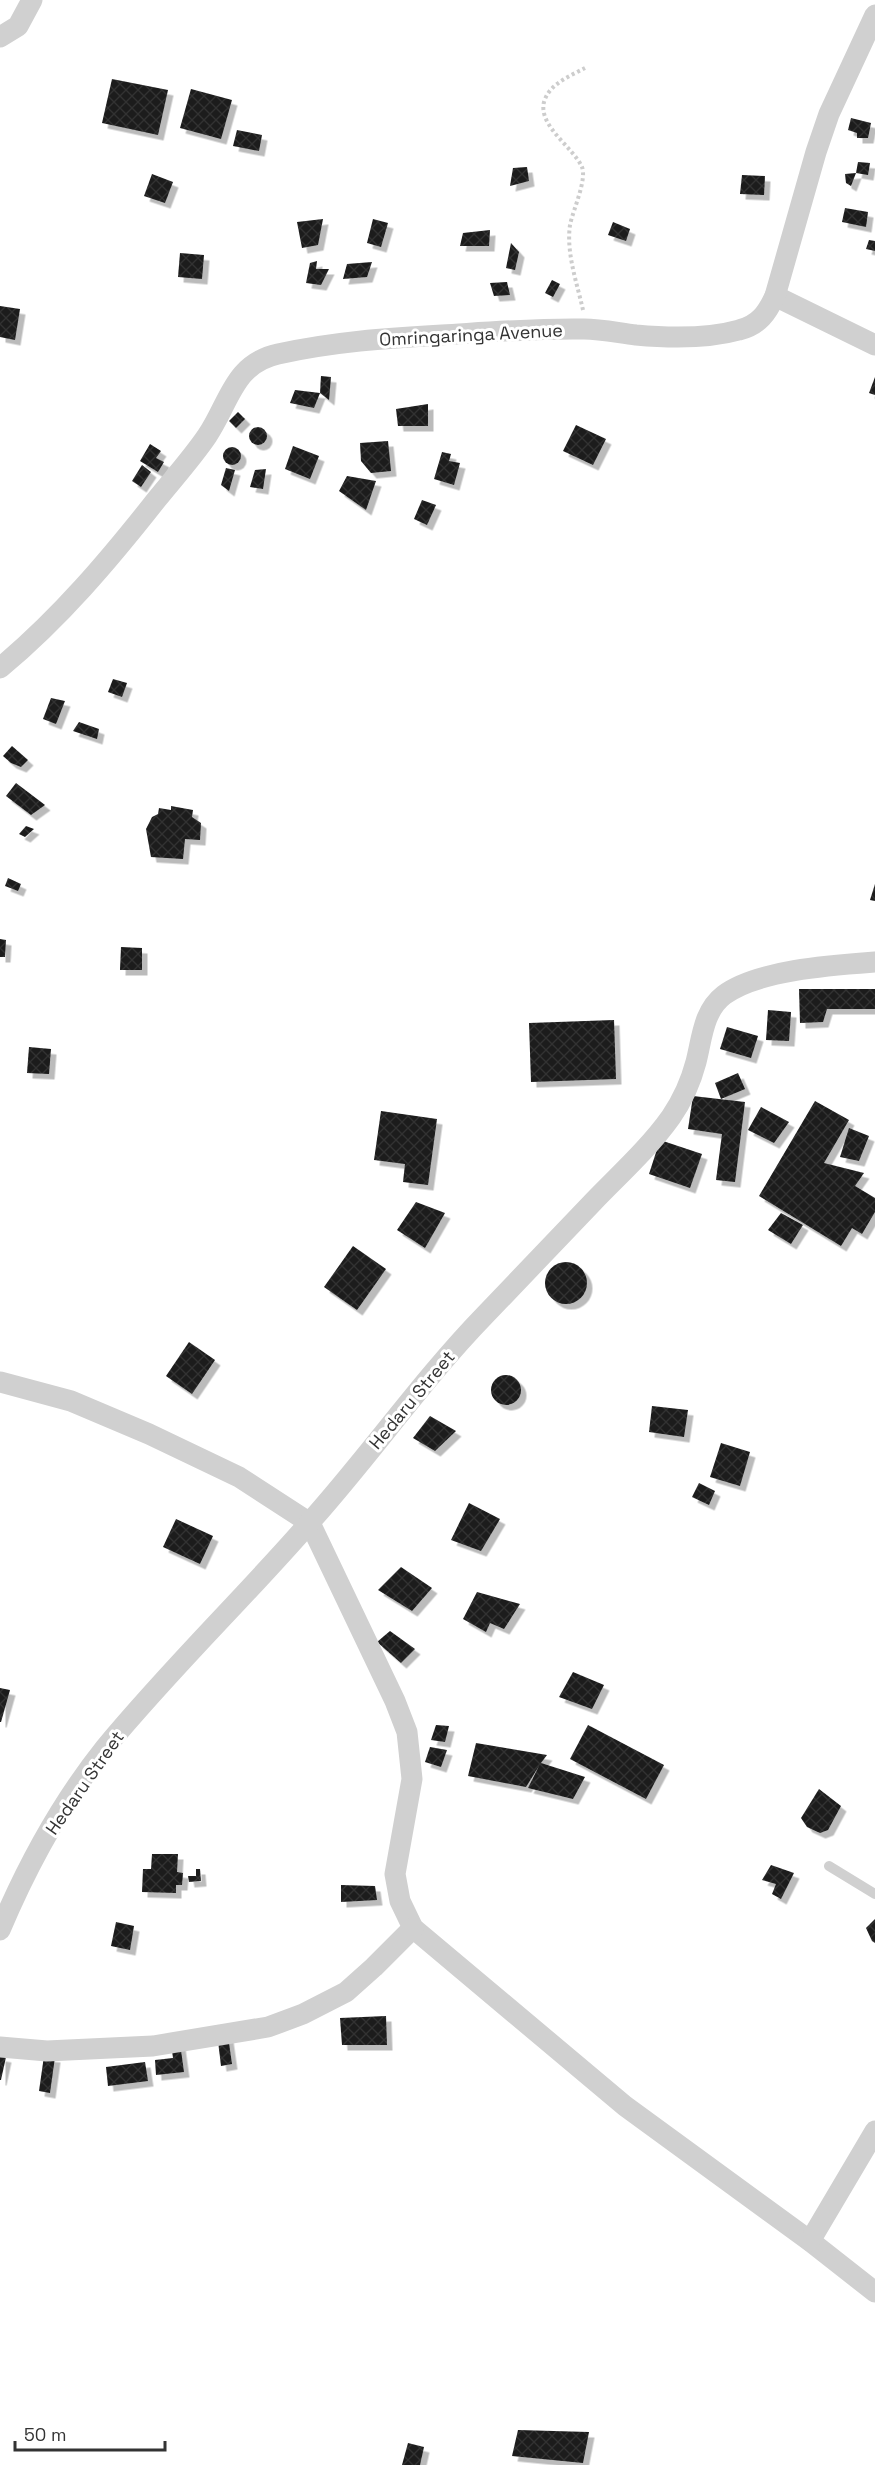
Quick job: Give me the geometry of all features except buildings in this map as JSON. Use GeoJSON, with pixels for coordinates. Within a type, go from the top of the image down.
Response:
{"type":"FeatureCollection","features":[{"type":"Feature","properties":{"kind":"street"},"geometry":{"type":"LineString","coordinates":[[0,37],[18,26],[32,0]]}},
{"type":"Feature","properties":{"kind":"street","name":"Omringaringa Avenue"},"geometry":{"type":"LineString","coordinates":[[0,668],[28,645],[83,590],[123,543],[208,435],[242,372],[259,359],[352,341],[504,331],[587,329],[687,337],[737,331],[754,325],[768,312],[775,296],[829,114],[875,15]]}},
{"type":"Feature","properties":{"kind":"street"},"geometry":{"type":"LineString","coordinates":[[775,296],[875,345]]}},
{"type":"Feature","properties":{"kind":"street","name":"Hedaru Street"},"geometry":{"type":"LineString","coordinates":[[0,1930],[18,1887],[55,1822],[103,1751],[201,1638],[310,1523],[477,1323],[628,1166],[670,1117],[688,1085],[706,1019],[722,996],[753,981],[794,971],[875,962]]}},
{"type":"Feature","properties":{"kind":"street"},"geometry":{"type":"LineString","coordinates":[[0,1382],[71,1401],[150,1434],[239,1477],[310,1523],[395,1701],[407,1732],[412,1779],[395,1874],[400,1901],[413,1928],[625,2106],[810,2241],[875,2292]]}},
{"type":"Feature","properties":{"kind":"street"},"geometry":{"type":"LineString","coordinates":[[0,2047],[47,2051],[153,2046],[268,2027],[303,2014],[346,1992],[413,1928]]}},
{"type":"Feature","properties":{"kind":"street"},"geometry":{"type":"LineString","coordinates":[[810,2241],[875,2131]]}},
{"type":"Feature","properties":{"kind":"lane"},"geometry":{"type":"LineString","coordinates":[[829,1866],[875,1894]]}},
{"type":"Feature","properties":{"kind":"path"},"geometry":{"type":"LineString","coordinates":[[585,68],[548,92],[543,104],[544,115],[549,123],[582,166],[583,176],[570,225],[569,239],[587,329]]}}]}
